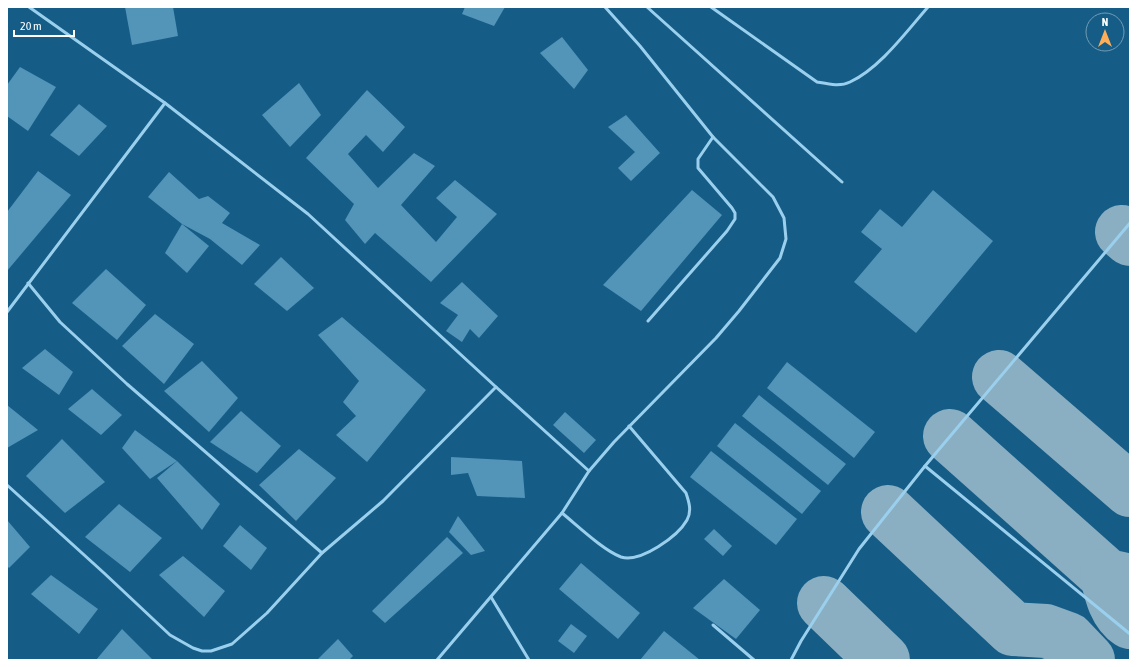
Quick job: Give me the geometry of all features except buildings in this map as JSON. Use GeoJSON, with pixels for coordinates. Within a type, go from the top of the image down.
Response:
{"type":"FeatureCollection","features":[{"type":"Feature","properties":{"kind":"lane"},"geometry":{"type":"LineString","coordinates":[[29,7],[165,103],[308,214],[589,471]]}},
{"type":"Feature","properties":{"kind":"lane"},"geometry":{"type":"LineString","coordinates":[[437,660],[562,513],[589,471],[629,426],[716,338],[739,311],[780,258],[786,239],[784,218],[774,197],[713,137],[640,46],[605,7]]}},
{"type":"Feature","properties":{"kind":"lane"},"geometry":{"type":"LineString","coordinates":[[647,7],[842,182]]}},
{"type":"Feature","properties":{"kind":"lane"},"geometry":{"type":"LineString","coordinates":[[711,7],[817,82],[833,85],[850,83],[877,64],[928,7]]}},
{"type":"Feature","properties":{"kind":"lane"},"geometry":{"type":"LineString","coordinates":[[7,312],[165,103]]}},
{"type":"Feature","properties":{"kind":"lane"},"geometry":{"type":"LineString","coordinates":[[648,321],[727,231],[735,219],[735,213],[732,208],[698,168],[698,159],[713,137]]}},
{"type":"Feature","properties":{"kind":"lane"},"geometry":{"type":"LineString","coordinates":[[791,660],[801,641],[859,549],[925,466],[1130,223]]}},
{"type":"Feature","properties":{"kind":"lane"},"geometry":{"type":"LineString","coordinates":[[28,283],[60,322],[127,384],[322,553]]}},
{"type":"Feature","properties":{"kind":"lane"},"geometry":{"type":"LineString","coordinates":[[7,485],[170,635],[193,648],[211,651],[232,644],[267,613],[322,553],[383,501],[496,387]]}},
{"type":"Feature","properties":{"kind":"lane"},"geometry":{"type":"LineString","coordinates":[[562,513],[600,545],[622,557],[634,558],[652,551],[677,532],[688,519],[690,507],[686,493],[629,426]]}},
{"type":"Feature","properties":{"kind":"lane"},"geometry":{"type":"LineString","coordinates":[[925,466],[1130,634]]}},
{"type":"Feature","properties":{"kind":"lane"},"geometry":{"type":"LineString","coordinates":[[491,597],[529,660]]}},
{"type":"Feature","properties":{"kind":"lane"},"geometry":{"type":"LineString","coordinates":[[713,625],[754,660]]}},
{"type":"Feature","properties":{"kind":"taxiway"},"geometry":{"type":"LineString","coordinates":[[1122,232],[1130,239]]}},
{"type":"Feature","properties":{"kind":"taxiway"},"geometry":{"type":"LineString","coordinates":[[999,377],[1130,490]]}},
{"type":"Feature","properties":{"kind":"taxiway"},"geometry":{"type":"LineString","coordinates":[[950,436],[1107,576],[1130,581]]}},
{"type":"Feature","properties":{"kind":"taxiway"},"geometry":{"type":"LineString","coordinates":[[888,512],[1013,629],[1046,631],[1068,639],[1088,660]]}},
{"type":"Feature","properties":{"kind":"taxiway"},"geometry":{"type":"LineString","coordinates":[[1107,576],[1114,602],[1117,608],[1130,622]]}},
{"type":"Feature","properties":{"kind":"taxiway"},"geometry":{"type":"LineString","coordinates":[[824,603],[883,660]]}}]}
